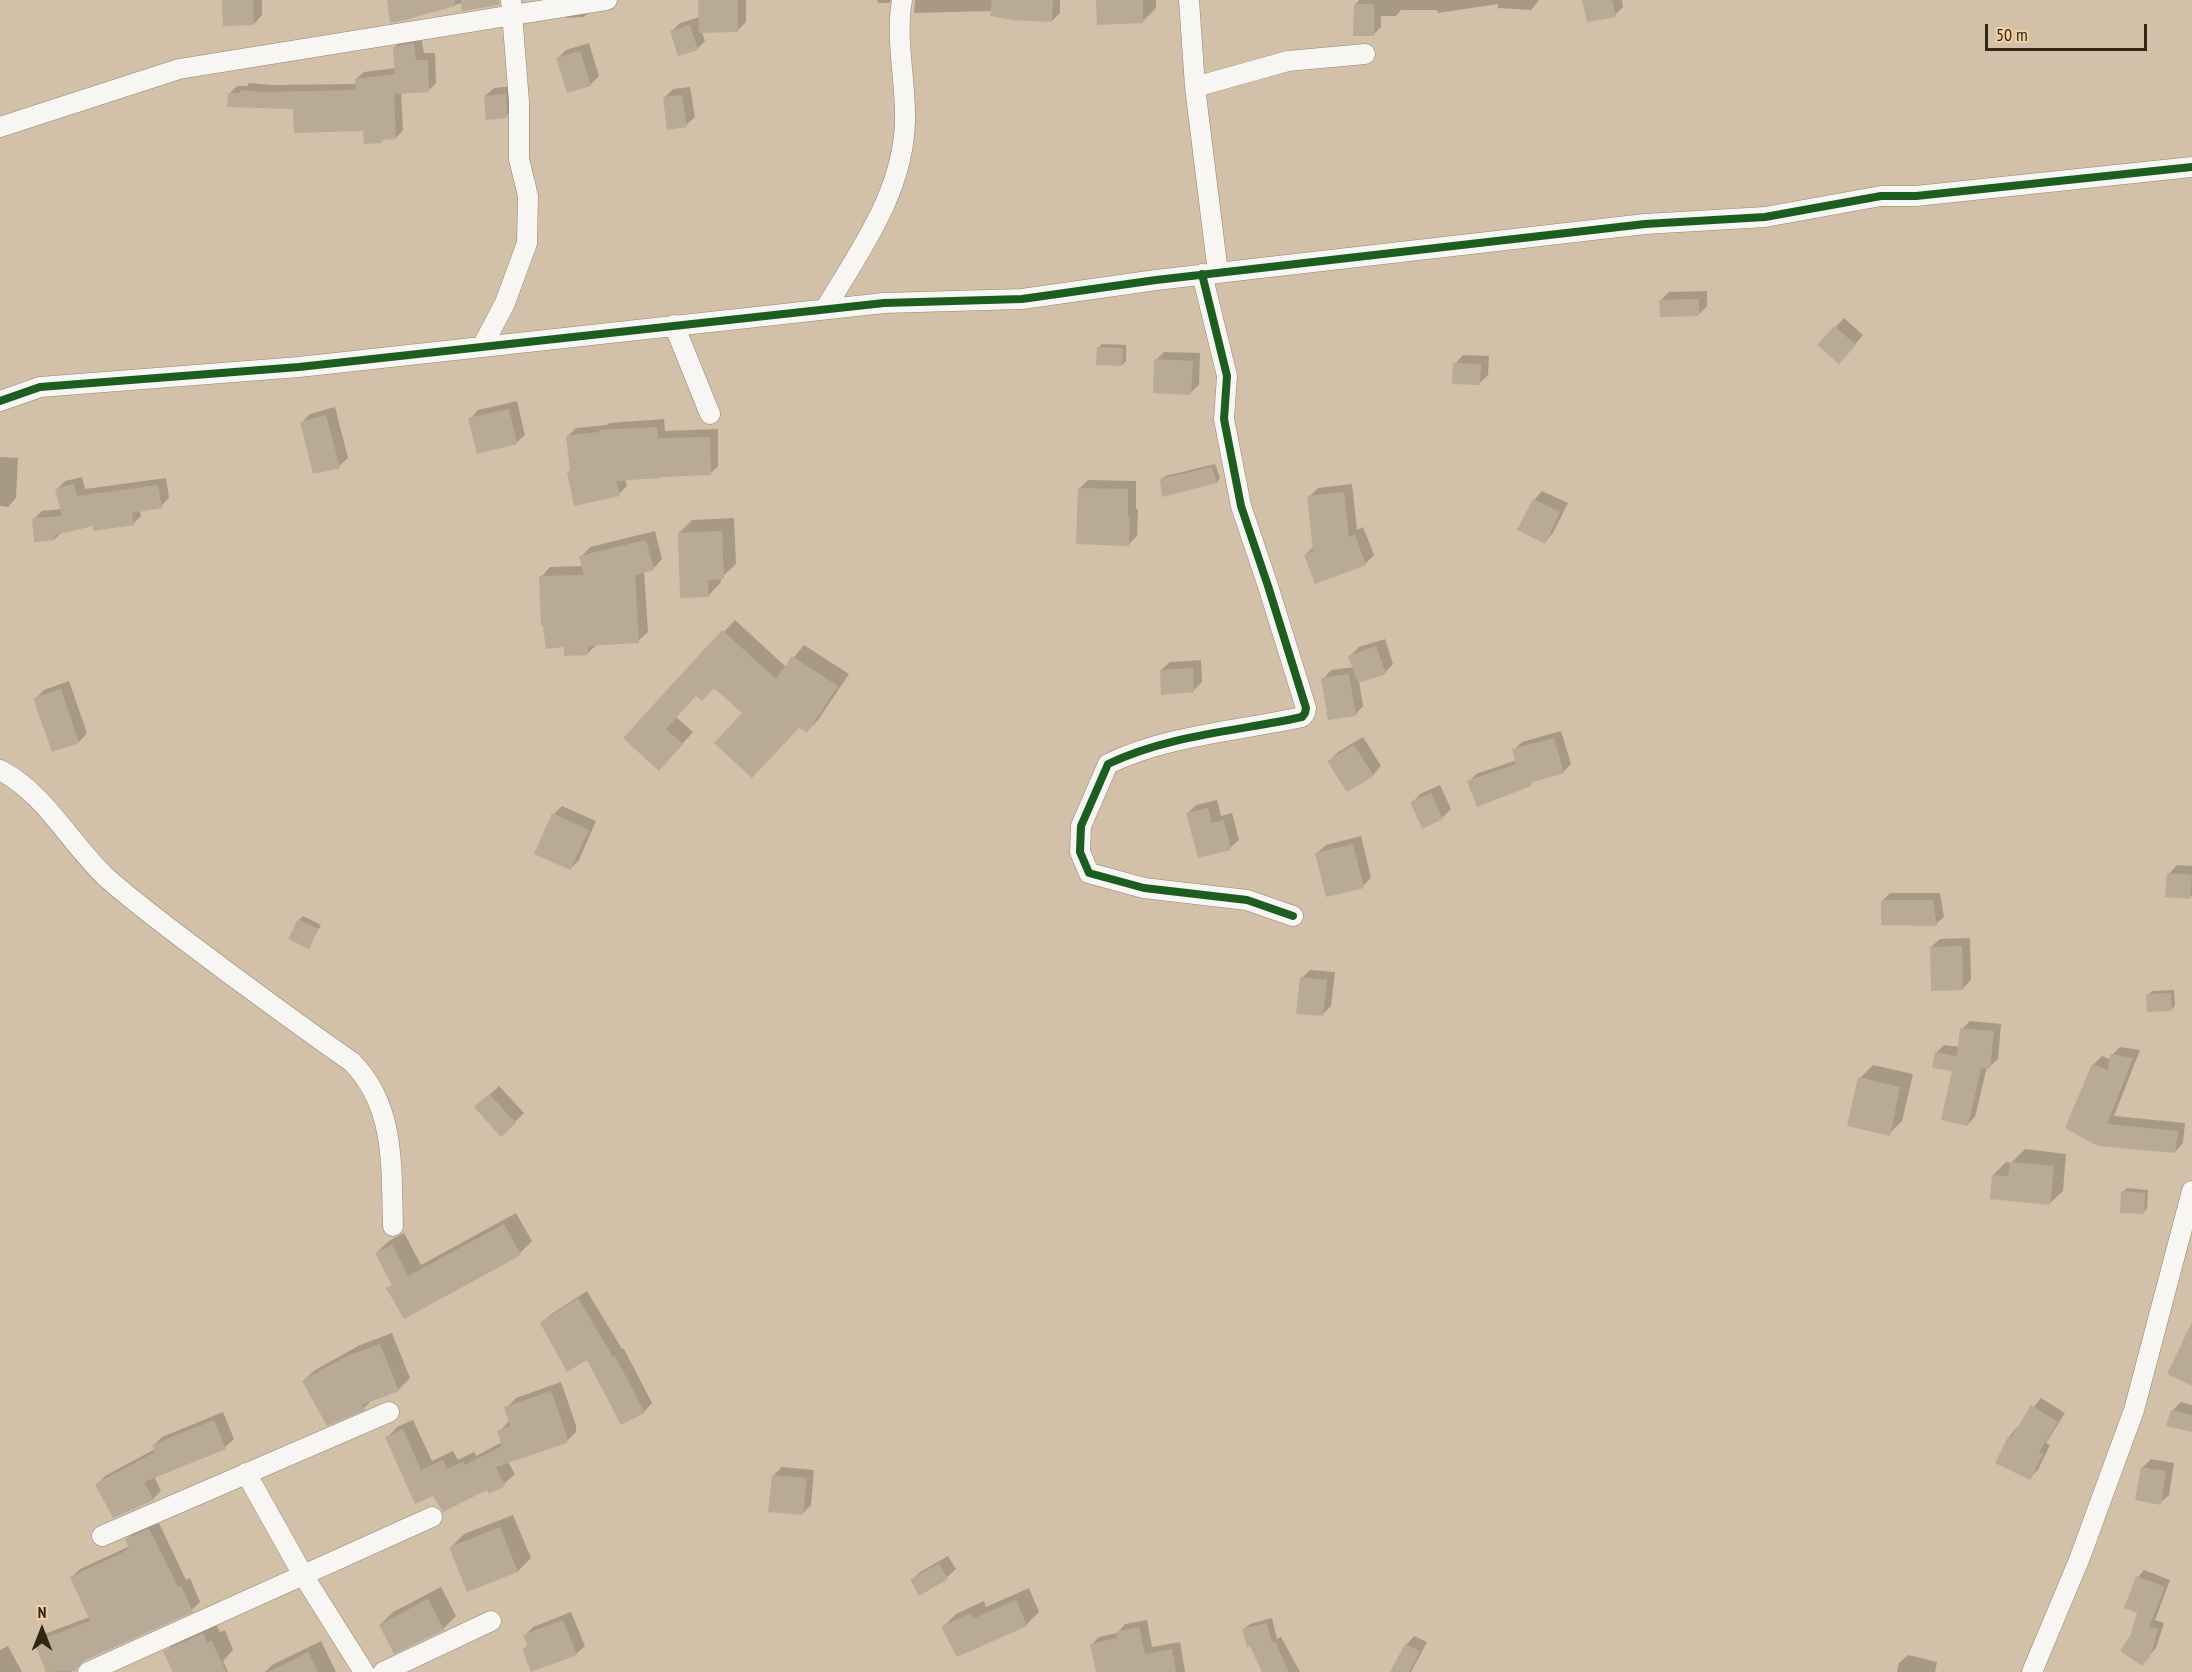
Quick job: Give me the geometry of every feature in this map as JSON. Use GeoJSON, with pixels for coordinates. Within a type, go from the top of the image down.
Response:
{"type":"FeatureCollection","features":[{"type":"Feature","properties":{"kind":"street"},"geometry":{"type":"LineString","coordinates":[[0,127],[179,69],[512,7],[607,0]]}},
{"type":"Feature","properties":{"kind":"street"},"geometry":{"type":"LineString","coordinates":[[825,309],[890,196],[902,155],[905,119],[898,21],[902,0]]}},
{"type":"Feature","properties":{"kind":"street"},"geometry":{"type":"LineString","coordinates":[[1189,0],[1210,273],[1227,376],[1224,419],[1241,506],[1306,708],[1302,717],[1149,748],[1130,753],[1108,764],[1081,826],[1080,852],[1089,873],[1144,888],[1247,900],[1293,916]]}},
{"type":"Feature","properties":{"kind":"street"},"geometry":{"type":"LineString","coordinates":[[483,345],[505,303],[527,243],[528,196],[519,159],[519,102],[512,7]]}},
{"type":"Feature","properties":{"kind":"street"},"geometry":{"type":"LineString","coordinates":[[1195,87],[1288,62],[1365,54]]}},
{"type":"Feature","properties":{"kind":"street"},"geometry":{"type":"LineString","coordinates":[[0,401],[40,387],[299,367],[483,345],[884,303],[1022,299],[1210,273],[1645,224],[1765,217],[1881,196],[1916,196],[2192,166]]}},
{"type":"Feature","properties":{"kind":"street"},"geometry":{"type":"LineString","coordinates":[[674,325],[710,414]]}},
{"type":"Feature","properties":{"kind":"street"},"geometry":{"type":"LineString","coordinates":[[0,770],[11,775],[32,793],[98,869],[144,910],[352,1062],[365,1075],[379,1102],[390,1146],[393,1226]]}},
{"type":"Feature","properties":{"kind":"street"},"geometry":{"type":"LineString","coordinates":[[2032,1672],[2079,1560],[2134,1410],[2186,1247],[2192,1191]]}},
{"type":"Feature","properties":{"kind":"street"},"geometry":{"type":"LineString","coordinates":[[102,1536],[389,1412]]}},
{"type":"Feature","properties":{"kind":"street"},"geometry":{"type":"LineString","coordinates":[[246,1473],[303,1575],[364,1672]]}},
{"type":"Feature","properties":{"kind":"street"},"geometry":{"type":"LineString","coordinates":[[88,1672],[432,1516]]}},
{"type":"Feature","properties":{"kind":"street"},"geometry":{"type":"LineString","coordinates":[[383,1672],[491,1621]]}},
{"type":"Feature","properties":{"kind":"building"},"geometry":{"type":"Polygon","coordinates":[[[222,0],[253,0],[254,25],[223,26],[222,0]]]}},
{"type":"Feature","properties":{"kind":"building"},"geometry":{"type":"Polygon","coordinates":[[[387,0],[455,0],[455,6],[390,23],[387,0]]]}},
{"type":"Feature","properties":{"kind":"building"},"geometry":{"type":"Polygon","coordinates":[[[461,0],[499,0],[499,5],[462,11],[461,0]]]}},
{"type":"Feature","properties":{"kind":"building"},"geometry":{"type":"Polygon","coordinates":[[[698,0],[738,0],[738,32],[699,33],[698,0]]]}},
{"type":"Feature","properties":{"kind":"building"},"geometry":{"type":"Polygon","coordinates":[[[992,0],[1053,0],[1052,22],[990,16],[992,0]]]}},
{"type":"Feature","properties":{"kind":"building"},"geometry":{"type":"Polygon","coordinates":[[[1096,0],[1143,0],[1143,23],[1097,25],[1096,0]]]}},
{"type":"Feature","properties":{"kind":"building"},"geometry":{"type":"Polygon","coordinates":[[[1582,0],[1612,0],[1616,17],[1587,22],[1582,0]]]}},
{"type":"Feature","properties":{"kind":"building"},"geometry":{"type":"Polygon","coordinates":[[[1354,4],[1374,4],[1374,36],[1353,36],[1354,4]]]}},
{"type":"Feature","properties":{"kind":"building"},"geometry":{"type":"Polygon","coordinates":[[[690,25],[698,50],[678,56],[670,31],[690,25]]]}},
{"type":"Feature","properties":{"kind":"building"},"geometry":{"type":"Polygon","coordinates":[[[414,43],[416,60],[428,60],[429,92],[394,94],[396,139],[364,144],[363,131],[294,133],[293,109],[227,107],[228,93],[240,93],[240,90],[264,92],[356,90],[355,79],[395,74],[393,47],[414,43]]]}},
{"type":"Feature","properties":{"kind":"building"},"geometry":{"type":"Polygon","coordinates":[[[580,51],[591,86],[567,93],[556,58],[580,51]]]}},
{"type":"Feature","properties":{"kind":"building"},"geometry":{"type":"Polygon","coordinates":[[[506,94],[507,118],[486,120],[484,96],[506,94]]]}},
{"type":"Feature","properties":{"kind":"building"},"geometry":{"type":"Polygon","coordinates":[[[682,95],[687,127],[667,130],[663,97],[682,95]]]}},
{"type":"Feature","properties":{"kind":"building"},"geometry":{"type":"Polygon","coordinates":[[[1699,299],[1699,316],[1660,317],[1659,300],[1699,299]]]}},
{"type":"Feature","properties":{"kind":"building"},"geometry":{"type":"Polygon","coordinates":[[[1834,326],[1856,345],[1839,364],[1817,345],[1834,326]]]}},
{"type":"Feature","properties":{"kind":"building"},"geometry":{"type":"Polygon","coordinates":[[[1097,347],[1123,348],[1122,366],[1096,365],[1097,347]]]}},
{"type":"Feature","properties":{"kind":"building"},"geometry":{"type":"Polygon","coordinates":[[[1154,359],[1193,361],[1191,395],[1153,393],[1154,359]]]}},
{"type":"Feature","properties":{"kind":"building"},"geometry":{"type":"Polygon","coordinates":[[[1453,363],[1481,364],[1480,385],[1452,384],[1453,363]]]}},
{"type":"Feature","properties":{"kind":"building"},"geometry":{"type":"Polygon","coordinates":[[[509,409],[517,444],[477,454],[468,418],[509,409]]]}},
{"type":"Feature","properties":{"kind":"building"},"geometry":{"type":"Polygon","coordinates":[[[326,415],[340,468],[313,474],[300,422],[326,415]]]}},
{"type":"Feature","properties":{"kind":"building"},"geometry":{"type":"Polygon","coordinates":[[[657,427],[658,438],[710,437],[711,475],[616,481],[620,496],[574,506],[567,472],[570,471],[566,436],[599,432],[599,430],[657,427]]]}},
{"type":"Feature","properties":{"kind":"building"},"geometry":{"type":"Polygon","coordinates":[[[1212,467],[1217,483],[1162,497],[1160,479],[1212,467]]]}},
{"type":"Feature","properties":{"kind":"building"},"geometry":{"type":"Polygon","coordinates":[[[74,484],[77,496],[158,485],[162,508],[132,513],[134,525],[93,531],[93,526],[55,535],[55,540],[34,542],[32,518],[62,516],[55,489],[74,484]]]}},
{"type":"Feature","properties":{"kind":"building"},"geometry":{"type":"Polygon","coordinates":[[[1078,488],[1128,489],[1129,546],[1076,544],[1078,488]]]}},
{"type":"Feature","properties":{"kind":"building"},"geometry":{"type":"Polygon","coordinates":[[[1344,492],[1349,537],[1355,535],[1366,565],[1315,584],[1304,555],[1313,551],[1307,496],[1344,492]]]}},
{"type":"Feature","properties":{"kind":"building"},"geometry":{"type":"Polygon","coordinates":[[[1533,499],[1560,512],[1545,544],[1517,530],[1533,499]]]}},
{"type":"Feature","properties":{"kind":"building"},"geometry":{"type":"Polygon","coordinates":[[[722,531],[724,579],[708,580],[709,597],[680,598],[678,533],[722,531]]]}},
{"type":"Feature","properties":{"kind":"building"},"geometry":{"type":"Polygon","coordinates":[[[646,540],[654,570],[635,575],[639,643],[588,646],[588,655],[564,656],[564,647],[546,649],[543,626],[541,626],[539,576],[584,575],[579,556],[646,540]]]}},
{"type":"Feature","properties":{"kind":"building"},"geometry":{"type":"Polygon","coordinates":[[[722,630],[776,679],[792,656],[838,686],[807,733],[799,728],[752,778],[714,743],[742,713],[714,688],[702,701],[696,696],[666,729],[683,744],[659,771],[623,738],[722,630]]]}},
{"type":"Feature","properties":{"kind":"building"},"geometry":{"type":"Polygon","coordinates":[[[1376,646],[1386,674],[1358,683],[1348,656],[1376,646]]]}},
{"type":"Feature","properties":{"kind":"building"},"geometry":{"type":"Polygon","coordinates":[[[1193,668],[1194,692],[1161,695],[1160,670],[1193,668]]]}},
{"type":"Feature","properties":{"kind":"building"},"geometry":{"type":"Polygon","coordinates":[[[1349,674],[1356,716],[1328,720],[1321,678],[1349,674]]]}},
{"type":"Feature","properties":{"kind":"building"},"geometry":{"type":"Polygon","coordinates":[[[61,689],[79,743],[52,752],[33,698],[61,689]]]}},
{"type":"Feature","properties":{"kind":"building"},"geometry":{"type":"Polygon","coordinates":[[[1554,738],[1564,773],[1530,783],[1531,786],[1477,807],[1467,781],[1516,764],[1512,749],[1554,738]]]}},
{"type":"Feature","properties":{"kind":"building"},"geometry":{"type":"Polygon","coordinates":[[[1354,745],[1374,776],[1347,792],[1327,761],[1354,745]]]}},
{"type":"Feature","properties":{"kind":"building"},"geometry":{"type":"Polygon","coordinates":[[[1431,793],[1443,819],[1422,829],[1410,802],[1431,793]]]}},
{"type":"Feature","properties":{"kind":"building"},"geometry":{"type":"Polygon","coordinates":[[[1208,808],[1212,823],[1224,820],[1231,850],[1198,858],[1186,813],[1208,808]]]}},
{"type":"Feature","properties":{"kind":"building"},"geometry":{"type":"Polygon","coordinates":[[[552,813],[589,830],[570,870],[534,854],[552,813]]]}},
{"type":"Feature","properties":{"kind":"building"},"geometry":{"type":"Polygon","coordinates":[[[1353,844],[1364,888],[1326,897],[1315,853],[1353,844]]]}},
{"type":"Feature","properties":{"kind":"building"},"geometry":{"type":"Polygon","coordinates":[[[2167,873],[2192,875],[2190,899],[2165,897],[2167,873]]]}},
{"type":"Feature","properties":{"kind":"building"},"geometry":{"type":"Polygon","coordinates":[[[1881,900],[1933,900],[1937,926],[1881,925],[1881,900]]]}},
{"type":"Feature","properties":{"kind":"building"},"geometry":{"type":"Polygon","coordinates":[[[298,919],[318,929],[309,949],[288,939],[298,919]]]}},
{"type":"Feature","properties":{"kind":"building"},"geometry":{"type":"Polygon","coordinates":[[[1962,946],[1963,990],[1931,991],[1930,947],[1962,946]]]}},
{"type":"Feature","properties":{"kind":"building"},"geometry":{"type":"Polygon","coordinates":[[[1300,977],[1327,980],[1323,1016],[1296,1014],[1300,977]]]}},
{"type":"Feature","properties":{"kind":"building"},"geometry":{"type":"Polygon","coordinates":[[[2171,993],[2172,1011],[2147,1012],[2146,994],[2171,993]]]}},
{"type":"Feature","properties":{"kind":"building"},"geometry":{"type":"Polygon","coordinates":[[[1960,1028],[1994,1031],[1990,1069],[1981,1068],[1968,1126],[1941,1120],[1952,1071],[1932,1068],[1935,1052],[1957,1056],[1960,1028]]]}},
{"type":"Feature","properties":{"kind":"building"},"geometry":{"type":"Polygon","coordinates":[[[2110,1054],[2133,1058],[2107,1124],[2178,1131],[2175,1153],[2098,1146],[2065,1128],[2092,1064],[2108,1070],[2110,1054]]]}},
{"type":"Feature","properties":{"kind":"building"},"geometry":{"type":"Polygon","coordinates":[[[1858,1077],[1900,1087],[1890,1136],[1847,1126],[1858,1077]]]}},
{"type":"Feature","properties":{"kind":"building"},"geometry":{"type":"Polygon","coordinates":[[[489,1094],[516,1123],[501,1137],[474,1107],[489,1094]]]}},
{"type":"Feature","properties":{"kind":"building"},"geometry":{"type":"Polygon","coordinates":[[[2010,1162],[2054,1166],[2050,1205],[1990,1199],[1992,1175],[2008,1176],[2010,1162]]]}},
{"type":"Feature","properties":{"kind":"building"},"geometry":{"type":"Polygon","coordinates":[[[2121,1191],[2145,1193],[2144,1214],[2120,1213],[2121,1191]]]}},
{"type":"Feature","properties":{"kind":"building"},"geometry":{"type":"Polygon","coordinates":[[[504,1224],[521,1255],[404,1319],[386,1288],[392,1285],[375,1253],[392,1245],[408,1276],[504,1224]]]}},
{"type":"Feature","properties":{"kind":"building"},"geometry":{"type":"Polygon","coordinates":[[[578,1298],[613,1357],[615,1356],[645,1413],[621,1425],[587,1360],[567,1372],[540,1323],[578,1298]]]}},
{"type":"Feature","properties":{"kind":"building"},"geometry":{"type":"Polygon","coordinates":[[[2192,1322],[2192,1386],[2167,1374],[2192,1322]]]}},
{"type":"Feature","properties":{"kind":"building"},"geometry":{"type":"Polygon","coordinates":[[[380,1344],[399,1391],[362,1405],[365,1410],[327,1426],[302,1381],[347,1356],[380,1344]]]}},
{"type":"Feature","properties":{"kind":"building"},"geometry":{"type":"Polygon","coordinates":[[[551,1391],[567,1436],[567,1443],[496,1467],[505,1486],[489,1494],[487,1490],[443,1512],[433,1496],[415,1504],[385,1437],[403,1429],[421,1470],[443,1460],[447,1469],[463,1462],[465,1465],[502,1446],[497,1431],[510,1426],[504,1407],[551,1391]]]}},
{"type":"Feature","properties":{"kind":"building"},"geometry":{"type":"Polygon","coordinates":[[[2031,1405],[2058,1422],[2039,1452],[2043,1454],[2030,1480],[1995,1463],[2008,1437],[2011,1438],[2031,1405]]]}},
{"type":"Feature","properties":{"kind":"building"},"geometry":{"type":"Polygon","coordinates":[[[2171,1410],[2192,1415],[2192,1432],[2166,1426],[2171,1410]]]}},
{"type":"Feature","properties":{"kind":"building"},"geometry":{"type":"Polygon","coordinates":[[[214,1420],[226,1449],[144,1482],[154,1500],[113,1518],[95,1484],[155,1452],[152,1445],[214,1420]]]}},
{"type":"Feature","properties":{"kind":"building"},"geometry":{"type":"Polygon","coordinates":[[[2141,1467],[2166,1471],[2161,1505],[2135,1500],[2141,1467]]]}},
{"type":"Feature","properties":{"kind":"building"},"geometry":{"type":"Polygon","coordinates":[[[772,1475],[807,1478],[803,1515],[768,1512],[772,1475]]]}},
{"type":"Feature","properties":{"kind":"building"},"geometry":{"type":"Polygon","coordinates":[[[500,1527],[518,1572],[467,1592],[449,1547],[500,1527]]]}},
{"type":"Feature","properties":{"kind":"building"},"geometry":{"type":"Polygon","coordinates":[[[149,1529],[193,1612],[83,1661],[76,1671],[46,1672],[34,1642],[90,1621],[70,1577],[120,1554],[129,1548],[125,1539],[149,1529]]]}},
{"type":"Feature","properties":{"kind":"building"},"geometry":{"type":"Polygon","coordinates":[[[939,1563],[948,1579],[919,1596],[910,1580],[939,1563]]]}},
{"type":"Feature","properties":{"kind":"building"},"geometry":{"type":"Polygon","coordinates":[[[2136,1576],[2165,1587],[2149,1627],[2158,1629],[2150,1657],[2142,1666],[2120,1651],[2130,1636],[2137,1613],[2124,1608],[2136,1576]]]}},
{"type":"Feature","properties":{"kind":"building"},"geometry":{"type":"Polygon","coordinates":[[[428,1599],[444,1630],[394,1654],[379,1625],[428,1599]]]}},
{"type":"Feature","properties":{"kind":"building"},"geometry":{"type":"Polygon","coordinates":[[[1016,1600],[1027,1626],[957,1657],[941,1627],[971,1613],[973,1619],[1016,1600]]]}},
{"type":"Feature","properties":{"kind":"building"},"geometry":{"type":"Polygon","coordinates":[[[563,1620],[577,1655],[531,1672],[522,1649],[528,1647],[523,1635],[563,1620]]]}},
{"type":"Feature","properties":{"kind":"building"},"geometry":{"type":"Polygon","coordinates":[[[1267,1623],[1272,1643],[1275,1641],[1289,1672],[1262,1672],[1250,1646],[1247,1647],[1242,1629],[1267,1623]]]}},
{"type":"Feature","properties":{"kind":"building"},"geometry":{"type":"Polygon","coordinates":[[[1139,1627],[1145,1654],[1172,1649],[1176,1672],[1096,1672],[1090,1644],[1117,1638],[1116,1632],[1139,1627]]]}},
{"type":"Feature","properties":{"kind":"building"},"geometry":{"type":"Polygon","coordinates":[[[203,1633],[207,1643],[212,1641],[226,1672],[173,1672],[163,1651],[203,1633]]]}},
{"type":"Feature","properties":{"kind":"building"},"geometry":{"type":"Polygon","coordinates":[[[1405,1644],[1420,1651],[1409,1672],[1390,1672],[1405,1644]]]}},
{"type":"Feature","properties":{"kind":"building"},"geometry":{"type":"Polygon","coordinates":[[[308,1652],[318,1672],[268,1672],[308,1652]]]}},
{"type":"Feature","properties":{"kind":"cycle path"},"geometry":{"type":"LineString","coordinates":[[0,401],[40,387],[299,367],[884,303],[1022,299],[1156,280],[1645,224],[1765,217],[1881,196],[1916,196],[2192,167]]}},
{"type":"Feature","properties":{"kind":"cycle path"},"geometry":{"type":"LineString","coordinates":[[1202,274],[1227,376],[1224,419],[1241,506],[1306,708],[1305,713],[1302,717],[1155,746],[1108,764],[1081,826],[1080,852],[1089,873],[1144,888],[1247,900],[1293,916]]}}]}
